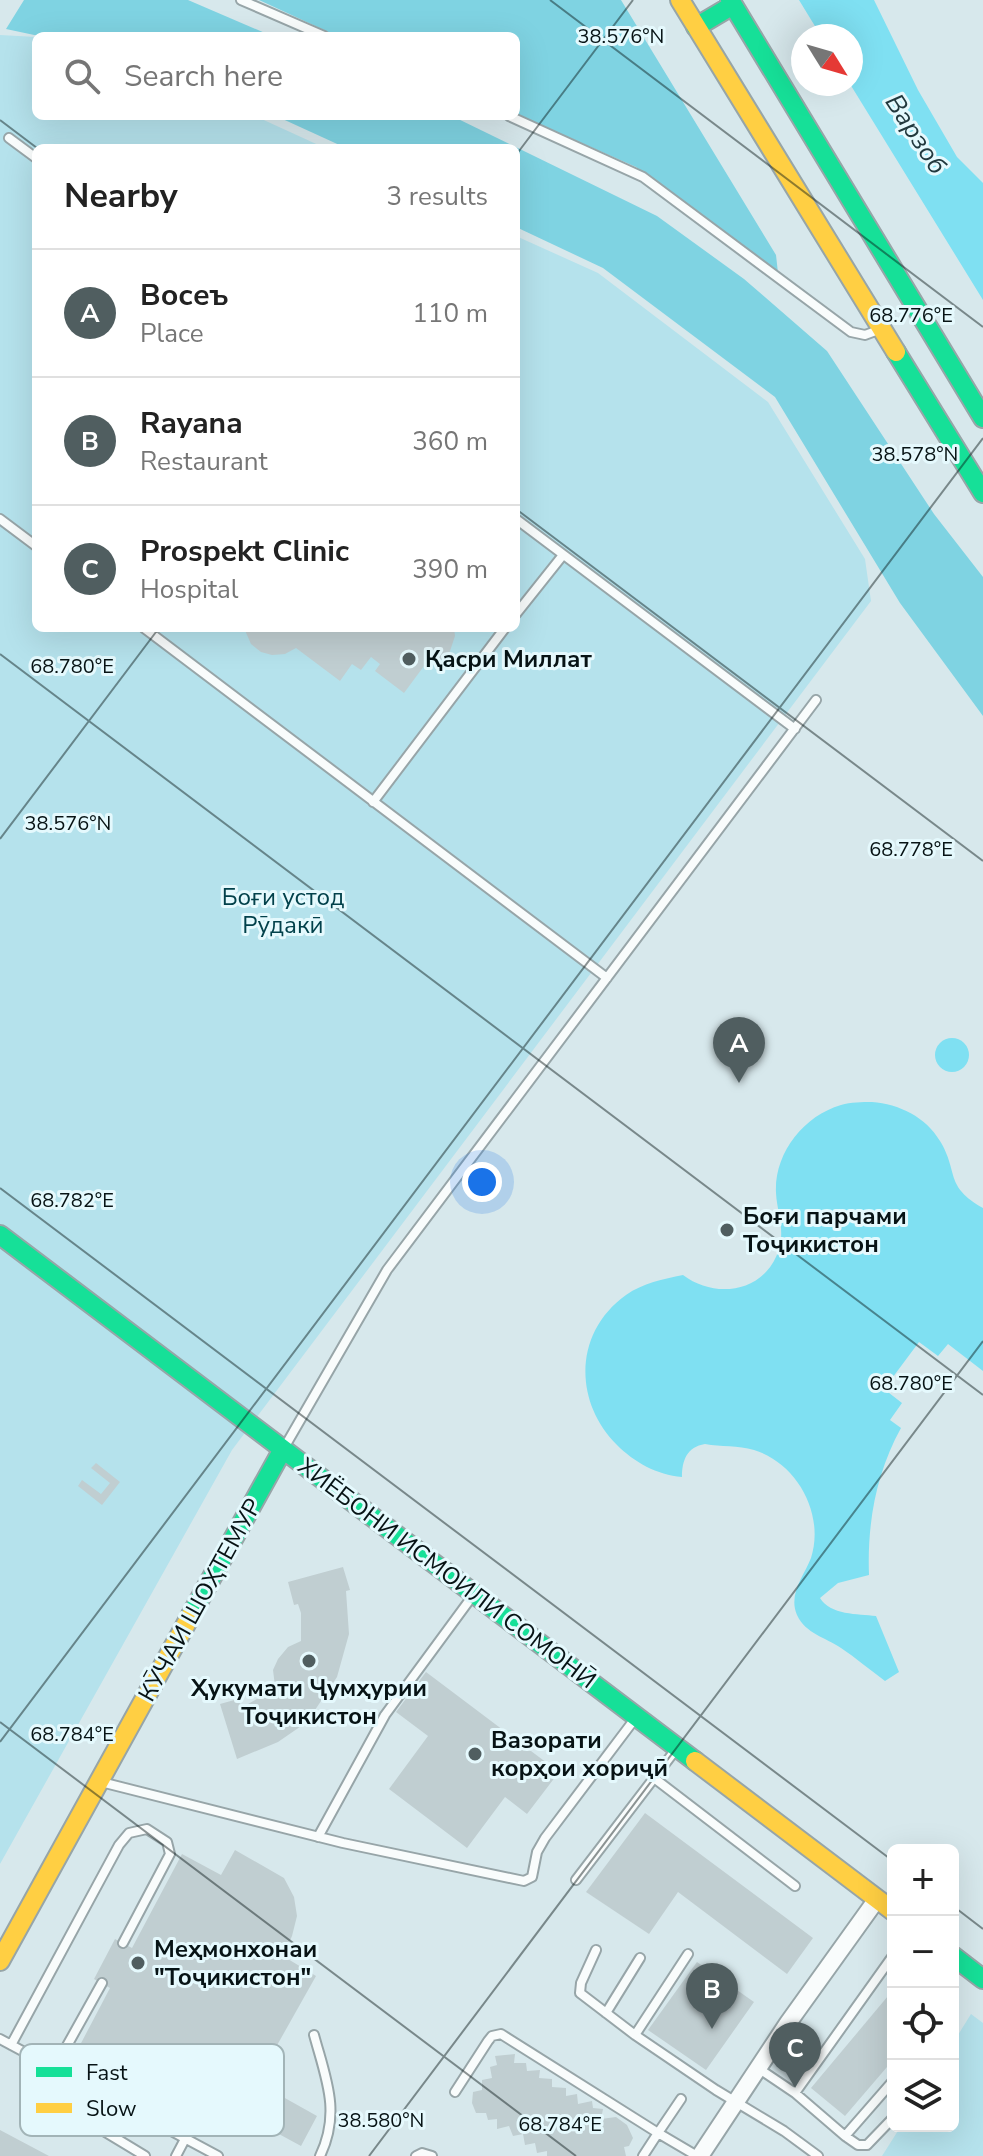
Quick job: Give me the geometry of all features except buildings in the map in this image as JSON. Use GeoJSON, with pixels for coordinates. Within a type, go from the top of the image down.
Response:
{"type":"FeatureCollection","features":[{"type":"Feature","properties":{"kind":"street"},"geometry":{"type":"LineString","coordinates":[[680,0],[983,493]]}},
{"type":"Feature","properties":{"kind":"street"},"geometry":{"type":"LineString","coordinates":[[696,27],[732,2],[983,418]]}},
{"type":"Feature","properties":{"kind":"street","name":"ХИЁБОНИ ИСМОИЛИ СОМОНӢ"},"geometry":{"type":"LineString","coordinates":[[0,1235],[887,1906]]}},
{"type":"Feature","properties":{"kind":"street","name":"КӮЧАИ ШОҲТЕМУР"},"geometry":{"type":"LineString","coordinates":[[0,1961],[283,1449]]}},
{"type":"Feature","properties":{"kind":"street"},"geometry":{"type":"LineString","coordinates":[[699,2156],[877,1899]]}},
{"type":"Feature","properties":{"kind":"street"},"geometry":{"type":"LineString","coordinates":[[959,1961],[983,1979]]}},
{"type":"Feature","properties":{"kind":"lane"},"geometry":{"type":"LineString","coordinates":[[241,0],[315,32]]}},
{"type":"Feature","properties":{"kind":"lane"},"geometry":{"type":"LineString","coordinates":[[518,120],[643,177],[851,332],[865,335],[882,329]]}},
{"type":"Feature","properties":{"kind":"lane"},"geometry":{"type":"LineString","coordinates":[[9,138],[32,155]]}},
{"type":"Feature","properties":{"kind":"lane"},"geometry":{"type":"LineString","coordinates":[[0,519],[32,543]]}},
{"type":"Feature","properties":{"kind":"lane"},"geometry":{"type":"LineString","coordinates":[[520,522],[795,729]]}},
{"type":"Feature","properties":{"kind":"lane"},"geometry":{"type":"LineString","coordinates":[[520,609],[563,555]]}},
{"type":"Feature","properties":{"kind":"lane"},"geometry":{"type":"LineString","coordinates":[[149,632],[607,978]]}},
{"type":"Feature","properties":{"kind":"lane"},"geometry":{"type":"LineString","coordinates":[[373,802],[502,632]]}},
{"type":"Feature","properties":{"kind":"lane"},"geometry":{"type":"LineString","coordinates":[[283,1449],[382,1278],[816,700]]}},
{"type":"Feature","properties":{"kind":"lane"},"geometry":{"type":"LineString","coordinates":[[318,1837],[385,1715],[474,1594]]}},
{"type":"Feature","properties":{"kind":"lane"},"geometry":{"type":"LineString","coordinates":[[100,1782],[318,1837],[517,1881],[528,1880],[534,1873],[537,1852],[545,1838],[636,1717]]}},
{"type":"Feature","properties":{"kind":"lane"},"geometry":{"type":"LineString","coordinates":[[576,1880],[677,1747]]}},
{"type":"Feature","properties":{"kind":"lane"},"geometry":{"type":"LineString","coordinates":[[654,1778],[795,1886]]}},
{"type":"Feature","properties":{"kind":"lane"},"geometry":{"type":"LineString","coordinates":[[11,2045],[119,1845],[129,1833],[147,1829],[167,1842],[170,1854],[123,1943]]}},
{"type":"Feature","properties":{"kind":"lane"},"geometry":{"type":"LineString","coordinates":[[596,1950],[579,1989],[584,1997],[635,2035],[818,2156]]}},
{"type":"Feature","properties":{"kind":"lane"},"geometry":{"type":"LineString","coordinates":[[635,2035],[688,1954]]}},
{"type":"Feature","properties":{"kind":"lane"},"geometry":{"type":"LineString","coordinates":[[606,2013],[640,1958]]}},
{"type":"Feature","properties":{"kind":"lane"},"geometry":{"type":"LineString","coordinates":[[795,2093],[887,1964]]}},
{"type":"Feature","properties":{"kind":"lane"},"geometry":{"type":"LineString","coordinates":[[68,2044],[102,1983]]}},
{"type":"Feature","properties":{"kind":"lane"},"geometry":{"type":"LineString","coordinates":[[455,2092],[488,2041],[492,2036],[501,2034],[699,2156]]}},
{"type":"Feature","properties":{"kind":"lane"},"geometry":{"type":"LineString","coordinates":[[314,2035],[332,2104],[329,2132],[320,2156]]}},
{"type":"Feature","properties":{"kind":"lane"},"geometry":{"type":"LineString","coordinates":[[0,2039],[20,2050]]}},
{"type":"Feature","properties":{"kind":"lane"},"geometry":{"type":"LineString","coordinates":[[758,2068],[795,2093],[858,2145],[867,2145],[887,2124]]}},
{"type":"Feature","properties":{"kind":"lane"},"geometry":{"type":"LineString","coordinates":[[845,2136],[887,2088]]}},
{"type":"Feature","properties":{"kind":"lane"},"geometry":{"type":"LineString","coordinates":[[643,2156],[681,2099]]}},
{"type":"Feature","properties":{"kind":"lane"},"geometry":{"type":"LineString","coordinates":[[112,2136],[145,2156]]}},
{"type":"Feature","properties":{"kind":"lane"},"geometry":{"type":"LineString","coordinates":[[179,2136],[218,2156]]}},
{"type":"Feature","properties":{"kind":"lane"},"geometry":{"type":"LineString","coordinates":[[176,2156],[185,2139]]}},
{"type":"Feature","properties":{"kind":"lane"},"geometry":{"type":"LineString","coordinates":[[416,2156],[422,2153],[432,2156]]}},
{"type":"Feature","properties":{"kind":"green space","name":"Боғи устод Рӯдакӣ"},"geometry":{"type":"Polygon","coordinates":[[[0,35],[32,37],[32,120],[264,120],[316,144],[32,144],[32,632],[520,632],[520,238],[598,273],[768,402],[865,559],[871,601],[232,1450],[0,1864],[0,35]]]}},
{"type":"Feature","properties":{"kind":"green space"},"geometry":{"type":"Polygon","coordinates":[[[971,2014],[983,2023],[983,2156],[882,2156],[897,2132],[959,2132],[959,2033],[971,2014]]]}},
{"type":"Feature","properties":{"kind":"shaded area"},"geometry":{"type":"Polygon","coordinates":[[[24,0],[188,0],[263,32],[32,32],[32,35],[6,29],[24,0]]]}},
{"type":"Feature","properties":{"kind":"shaded area"},"geometry":{"type":"Polygon","coordinates":[[[259,0],[621,0],[776,255],[778,273],[636,167],[520,116],[520,32],[328,32],[259,0]]]}},
{"type":"Feature","properties":{"kind":"shaded area"},"geometry":{"type":"Polygon","coordinates":[[[285,120],[460,120],[509,144],[337,144],[285,120]]]}},
{"type":"Feature","properties":{"kind":"shaded area"},"geometry":{"type":"Polygon","coordinates":[[[520,149],[657,216],[744,279],[827,351],[934,514],[983,577],[983,716],[900,603],[775,397],[603,268],[520,229],[520,149]]]}},
{"type":"Feature","properties":{"kind":"water","name":"Варзоб"},"geometry":{"type":"Polygon","coordinates":[[[799,0],[874,0],[918,90],[957,157],[983,183],[983,300],[857,96],[863,96],[863,24],[814,24],[799,0]]]}},
{"type":"Feature","properties":{"kind":"water"},"geometry":{"type":"Polygon","coordinates":[[[952,1038],[964,1043],[969,1055],[964,1067],[952,1072],[940,1067],[935,1055],[940,1043],[952,1038]]]}},
{"type":"Feature","properties":{"kind":"water"},"geometry":{"type":"Polygon","coordinates":[[[872,1102],[902,1109],[927,1125],[946,1152],[962,1193],[983,1208],[983,1371],[948,1344],[938,1356],[919,1342],[884,1389],[902,1403],[890,1420],[901,1428],[885,1463],[875,1499],[869,1575],[838,1583],[820,1598],[837,1611],[876,1616],[899,1672],[885,1681],[841,1648],[811,1631],[797,1615],[794,1600],[811,1558],[814,1524],[804,1492],[795,1478],[783,1466],[754,1450],[705,1444],[687,1455],[682,1477],[646,1467],[617,1445],[603,1427],[587,1388],[586,1367],[596,1328],[609,1310],[633,1291],[653,1282],[683,1275],[710,1288],[738,1288],[763,1275],[781,1242],[777,1178],[780,1164],[794,1138],[803,1127],[827,1110],[849,1103],[872,1102]]]}},
{"type":"Feature","properties":{"kind":"traffic: fast"},"geometry":{"type":"LineString","coordinates":[[730,0],[983,418]]}},
{"type":"Feature","properties":{"kind":"traffic: fast"},"geometry":{"type":"LineString","coordinates":[[696,27],[733,5]]}},
{"type":"Feature","properties":{"kind":"traffic: fast"},"geometry":{"type":"LineString","coordinates":[[896,352],[983,493]]}},
{"type":"Feature","properties":{"kind":"traffic: fast"},"geometry":{"type":"LineString","coordinates":[[0,1235],[695,1761]]}},
{"type":"Feature","properties":{"kind":"traffic: fast"},"geometry":{"type":"LineString","coordinates":[[191,1615],[283,1449]]}},
{"type":"Feature","properties":{"kind":"traffic: fast"},"geometry":{"type":"LineString","coordinates":[[959,1961],[983,1979]]}},
{"type":"Feature","properties":{"kind":"traffic: slow"},"geometry":{"type":"LineString","coordinates":[[680,0],[896,352]]}},
{"type":"Feature","properties":{"kind":"traffic: slow"},"geometry":{"type":"LineString","coordinates":[[0,1961],[191,1615]]}},
{"type":"Feature","properties":{"kind":"traffic: slow"},"geometry":{"type":"LineString","coordinates":[[695,1761],[887,1906]]}},
{"type":"Feature","properties":{"kind":"place","name":"Қасри Миллат"},"geometry":{"type":"Point","coordinates":[409,659]}},
{"type":"Feature","properties":{"kind":"place","name":"Восеъ"},"geometry":{"type":"Point","coordinates":[739,1083]}},
{"type":"Feature","properties":{"kind":"place","name":"Боғи парчами Тоҷикистон"},"geometry":{"type":"Point","coordinates":[727,1230]}},
{"type":"Feature","properties":{"kind":"place","name":"Ҳукумати Ҷумҳурии Тоҷикистон"},"geometry":{"type":"Point","coordinates":[309,1661]}},
{"type":"Feature","properties":{"kind":"place","name":"Вазорати корҳои хориҷӣ"},"geometry":{"type":"Point","coordinates":[475,1754]}},
{"type":"Feature","properties":{"kind":"place","name":"Меҳмонхонаи \"Тоҷикистон\""},"geometry":{"type":"Point","coordinates":[138,1963]}},
{"type":"Feature","properties":{"kind":"place","name":"Rayana"},"geometry":{"type":"Point","coordinates":[712,2029]}},
{"type":"Feature","properties":{"kind":"place","name":"Prospekt Clinic"},"geometry":{"type":"Point","coordinates":[795,2088]}}]}
